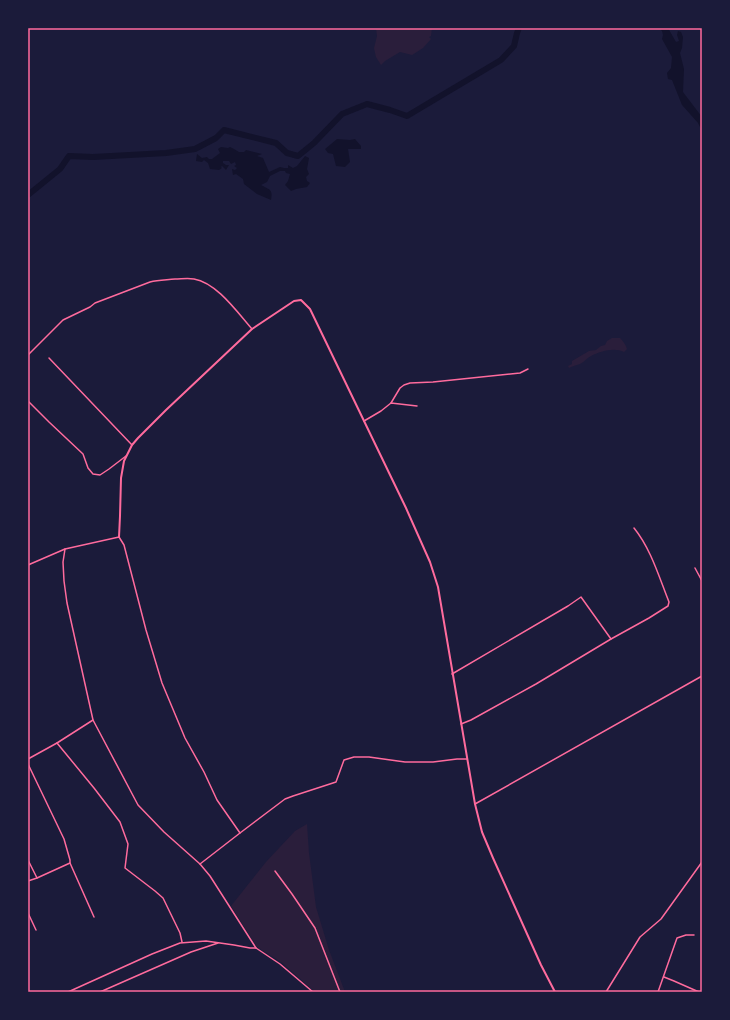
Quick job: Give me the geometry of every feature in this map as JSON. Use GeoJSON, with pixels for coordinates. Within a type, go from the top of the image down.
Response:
{"type":"FeatureCollection","features":[{"type":"Feature","properties":{"kind":"street"},"geometry":{"type":"LineString","coordinates":[[28,355],[63,320],[95,303],[158,280],[192,278],[202,281],[213,287],[252,330]]}},
{"type":"Feature","properties":{"kind":"street"},"geometry":{"type":"LineString","coordinates":[[240,832],[217,800],[204,772],[185,738],[164,688],[146,630],[124,545],[119,537],[120,478],[124,462],[132,445],[166,410],[252,330],[294,301],[301,300],[310,309],[430,562],[438,587],[475,804],[482,832],[541,965],[555,992]]}},
{"type":"Feature","properties":{"kind":"street"},"geometry":{"type":"LineString","coordinates":[[49,358],[132,445]]}},
{"type":"Feature","properties":{"kind":"street"},"geometry":{"type":"LineString","coordinates":[[364,421],[391,403],[400,388],[410,383],[520,373],[528,369]]}},
{"type":"Feature","properties":{"kind":"street"},"geometry":{"type":"LineString","coordinates":[[28,401],[83,454],[88,468],[93,474],[100,475],[127,454]]}},
{"type":"Feature","properties":{"kind":"street"},"geometry":{"type":"LineString","coordinates":[[391,403],[417,406]]}},
{"type":"Feature","properties":{"kind":"street"},"geometry":{"type":"LineString","coordinates":[[461,724],[536,684],[668,606],[669,602],[655,565],[640,536],[634,528]]}},
{"type":"Feature","properties":{"kind":"street"},"geometry":{"type":"LineString","coordinates":[[28,564],[65,549],[119,537]]}},
{"type":"Feature","properties":{"kind":"street"},"geometry":{"type":"LineString","coordinates":[[65,549],[63,562],[66,602],[93,720],[138,805],[164,832],[200,864],[216,884],[256,948],[280,964],[313,992]]}},
{"type":"Feature","properties":{"kind":"street"},"geometry":{"type":"LineString","coordinates":[[695,568],[702,581]]}},
{"type":"Feature","properties":{"kind":"street"},"geometry":{"type":"LineString","coordinates":[[452,674],[581,597],[611,639]]}},
{"type":"Feature","properties":{"kind":"street"},"geometry":{"type":"LineString","coordinates":[[475,804],[702,676]]}},
{"type":"Feature","properties":{"kind":"street"},"geometry":{"type":"LineString","coordinates":[[28,759],[57,743],[93,720]]}},
{"type":"Feature","properties":{"kind":"street"},"geometry":{"type":"LineString","coordinates":[[57,743],[120,822],[128,844],[126,868],[163,898],[180,933],[182,942]]}},
{"type":"Feature","properties":{"kind":"street"},"geometry":{"type":"LineString","coordinates":[[200,864],[285,799],[336,782],[344,760],[354,757],[369,757],[405,762],[433,762],[467,759]]}},
{"type":"Feature","properties":{"kind":"street"},"geometry":{"type":"LineString","coordinates":[[28,764],[64,839],[70,863],[94,917]]}},
{"type":"Feature","properties":{"kind":"street"},"geometry":{"type":"LineString","coordinates":[[28,860],[37,878]]}},
{"type":"Feature","properties":{"kind":"street"},"geometry":{"type":"LineString","coordinates":[[606,992],[640,937],[661,919],[702,862]]}},
{"type":"Feature","properties":{"kind":"street"},"geometry":{"type":"LineString","coordinates":[[28,881],[70,863]]}},
{"type":"Feature","properties":{"kind":"street"},"geometry":{"type":"LineString","coordinates":[[275,871],[315,928],[340,992]]}},
{"type":"Feature","properties":{"kind":"street"},"geometry":{"type":"LineString","coordinates":[[28,912],[36,930]]}},
{"type":"Feature","properties":{"kind":"street"},"geometry":{"type":"LineString","coordinates":[[658,992],[677,938],[686,935],[694,935]]}},
{"type":"Feature","properties":{"kind":"street"},"geometry":{"type":"LineString","coordinates":[[68,992],[182,942],[206,941],[256,948]]}},
{"type":"Feature","properties":{"kind":"street"},"geometry":{"type":"LineString","coordinates":[[100,992],[191,952],[220,943]]}},
{"type":"Feature","properties":{"kind":"street"},"geometry":{"type":"LineString","coordinates":[[664,977],[699,992]]}},
{"type":"Feature","properties":{"kind":"shaded area"},"geometry":{"type":"Polygon","coordinates":[[[376,28],[432,28],[431,36],[429,37],[431,39],[423,48],[412,55],[400,52],[381,65],[376,57],[374,48],[377,36],[376,28]]]}},
{"type":"Feature","properties":{"kind":"shaded area"},"geometry":{"type":"Polygon","coordinates":[[[659,28],[668,28],[676,42],[679,41],[677,35],[678,31],[681,32],[683,37],[680,53],[684,69],[683,92],[702,117],[702,131],[698,123],[682,105],[672,80],[668,79],[667,73],[671,68],[672,57],[662,39],[662,31],[659,28]]]}},
{"type":"Feature","properties":{"kind":"shaded area"},"geometry":{"type":"Polygon","coordinates":[[[337,139],[355,139],[361,146],[361,149],[348,149],[350,162],[345,167],[336,166],[333,154],[328,153],[325,149],[337,139]]]}},
{"type":"Feature","properties":{"kind":"shaded area"},"geometry":{"type":"Polygon","coordinates":[[[221,147],[230,147],[239,152],[244,152],[246,150],[262,154],[257,156],[263,158],[269,172],[280,167],[288,168],[288,165],[293,168],[297,166],[305,156],[309,158],[307,169],[309,174],[306,177],[307,181],[310,183],[307,187],[291,191],[285,185],[290,174],[286,173],[285,171],[280,171],[270,176],[267,182],[261,185],[270,190],[272,194],[271,200],[257,194],[244,184],[243,179],[236,174],[233,175],[232,169],[235,170],[237,168],[234,166],[236,165],[235,162],[231,164],[229,161],[223,161],[226,165],[229,165],[226,170],[222,166],[219,170],[210,169],[208,163],[204,160],[202,162],[196,161],[197,154],[202,158],[207,157],[212,159],[220,153],[218,149],[221,147]]]}},
{"type":"Feature","properties":{"kind":"shaded area"},"geometry":{"type":"Polygon","coordinates":[[[612,338],[620,338],[627,349],[624,352],[608,350],[569,368],[568,366],[572,364],[572,361],[589,351],[596,350],[605,345],[607,341],[612,338]]]}},
{"type":"Feature","properties":{"kind":"shaded area"},"geometry":{"type":"Polygon","coordinates":[[[307,824],[316,907],[329,950],[345,992],[315,992],[281,962],[257,947],[231,906],[266,862],[295,831],[307,824]]]}},
{"type":"Feature","properties":{"kind":"waterway"},"geometry":{"type":"LineString","coordinates":[[28,195],[60,169],[69,156],[93,157],[166,153],[195,149],[216,138],[224,130],[276,143],[287,153],[298,156],[314,143],[342,114],[367,104],[407,116],[501,60],[514,46],[519,28]]}}]}
